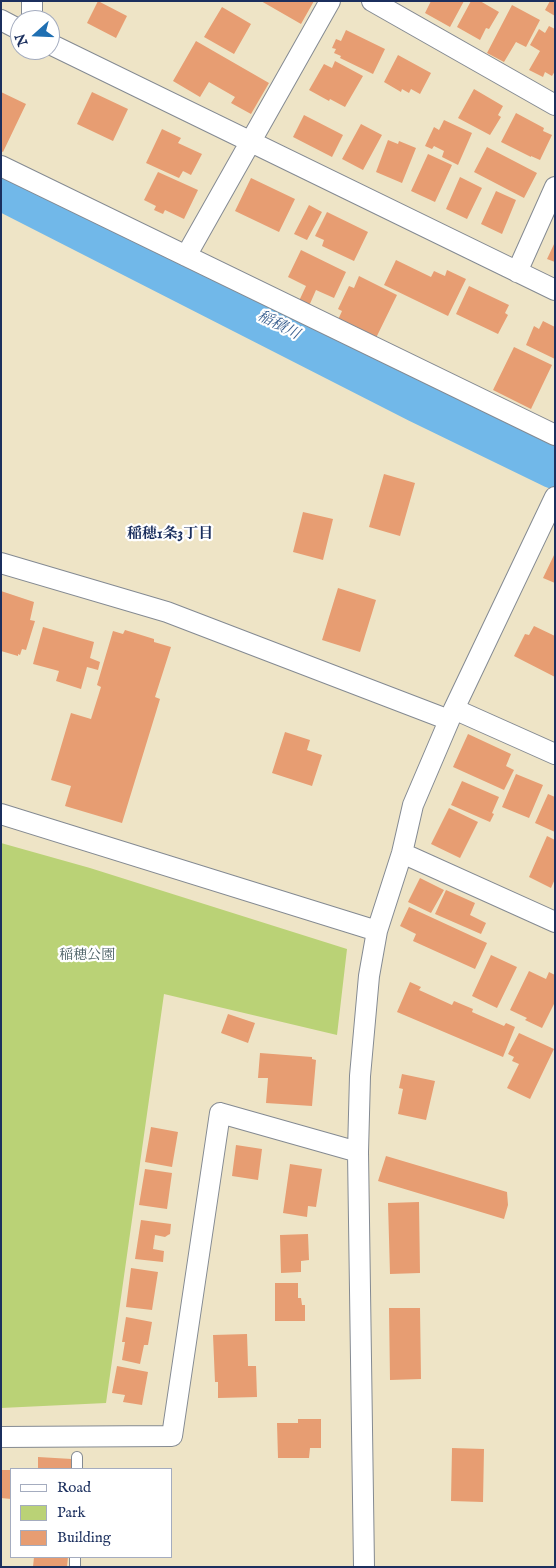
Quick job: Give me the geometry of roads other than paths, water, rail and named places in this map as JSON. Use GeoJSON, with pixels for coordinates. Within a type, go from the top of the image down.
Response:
{"type":"FeatureCollection","features":[{"type":"Feature","properties":{"kind":"street"},"geometry":{"type":"LineString","coordinates":[[186,256],[330,1]]}},
{"type":"Feature","properties":{"kind":"street"},"geometry":{"type":"LineString","coordinates":[[372,1],[555,104]]}},
{"type":"Feature","properties":{"kind":"street"},"geometry":{"type":"LineString","coordinates":[[60,49],[555,290]]}},
{"type":"Feature","properties":{"kind":"street"},"geometry":{"type":"LineString","coordinates":[[1,166],[555,435]]}},
{"type":"Feature","properties":{"kind":"street"},"geometry":{"type":"LineString","coordinates":[[517,272],[555,187]]}},
{"type":"Feature","properties":{"kind":"street"},"geometry":{"type":"LineString","coordinates":[[364,1567],[358,1152],[363,1040],[369,976],[377,931],[402,853],[413,805],[452,715],[554,500]]}},
{"type":"Feature","properties":{"kind":"street"},"geometry":{"type":"LineString","coordinates":[[1,563],[167,612],[555,754]]}},
{"type":"Feature","properties":{"kind":"street"},"geometry":{"type":"LineString","coordinates":[[1,814],[377,931]]}},
{"type":"Feature","properties":{"kind":"street"},"geometry":{"type":"LineString","coordinates":[[402,853],[555,922]]}},
{"type":"Feature","properties":{"kind":"street"},"geometry":{"type":"LineString","coordinates":[[1,1437],[172,1436],[220,1113],[358,1152]]}},
{"type":"Feature","properties":{"kind":"lane"},"geometry":{"type":"LineString","coordinates":[[77,1457],[77,1468]]}},
{"type":"Feature","properties":{"kind":"waterway","name":"稲積川"},"geometry":{"type":"LineString","coordinates":[[1,187],[419,400],[555,466]]}},
{"type":"Feature","properties":{"kind":"district","name":"稲穂1条3丁目"},"geometry":{"type":"Point","coordinates":[170,535]}},
{"type":"Feature","properties":{"kind":"park label","name":"稲穂公園"},"geometry":{"type":"Point","coordinates":[87,956]}}]}
